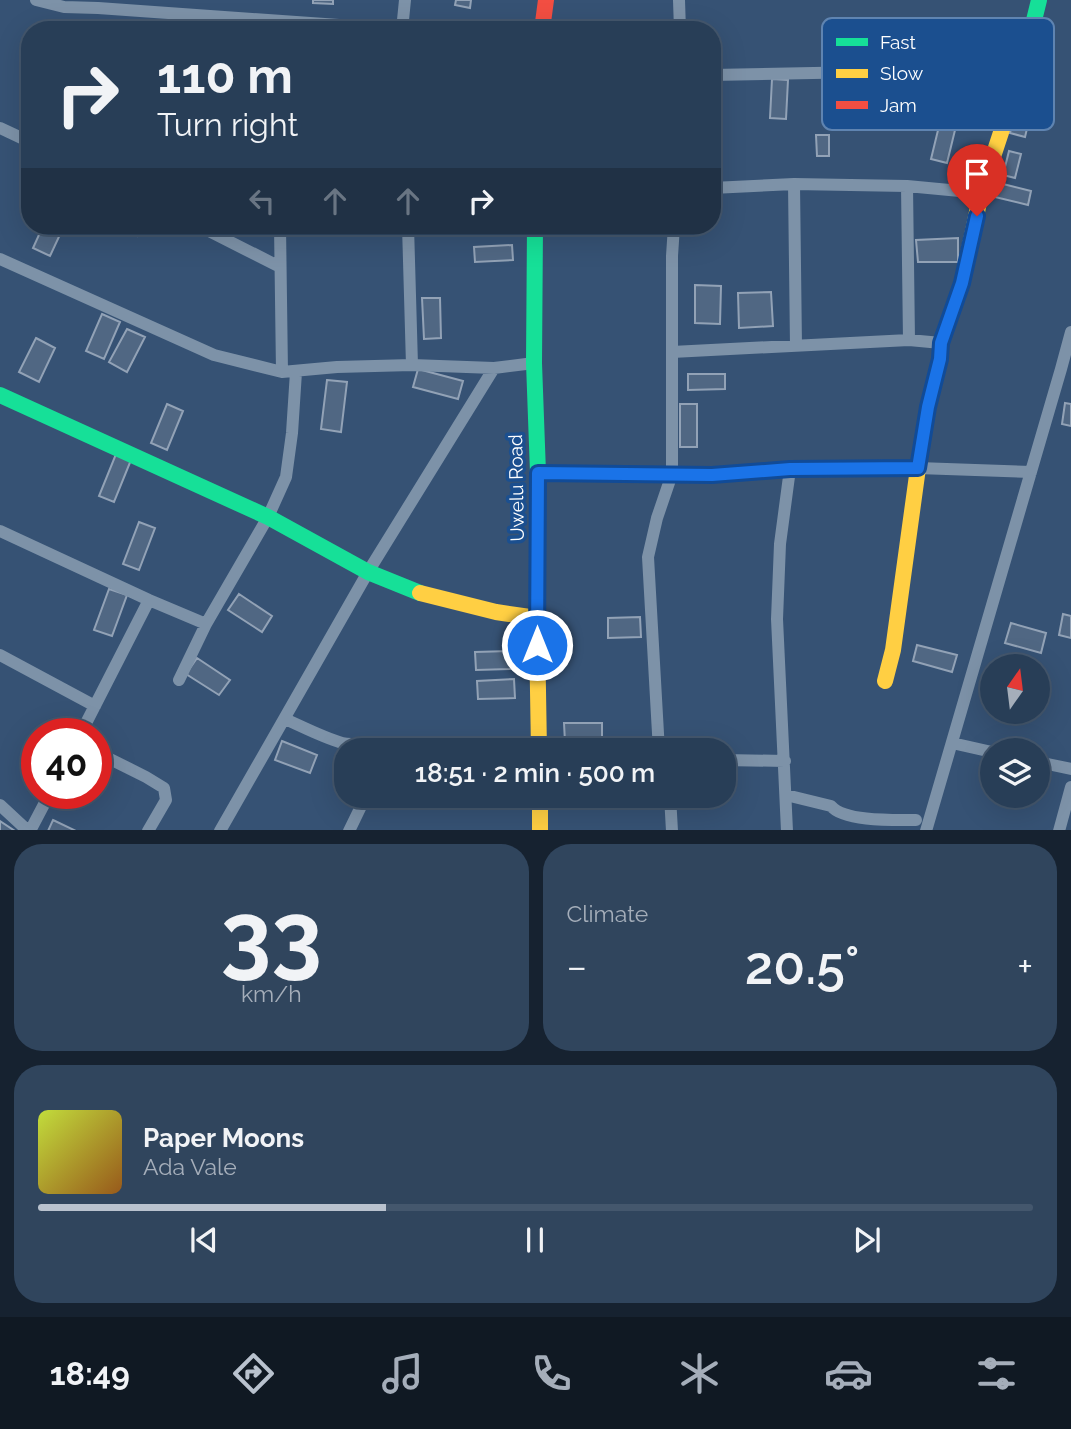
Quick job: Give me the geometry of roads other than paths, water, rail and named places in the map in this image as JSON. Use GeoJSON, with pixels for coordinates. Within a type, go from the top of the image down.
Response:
{"type":"FeatureCollection","features":[{"type":"Feature","properties":{"kind":"street"},"geometry":{"type":"LineString","coordinates":[[36,0],[64,7],[97,4],[244,21]]}},
{"type":"Feature","properties":{"kind":"street"},"geometry":{"type":"LineString","coordinates":[[403,21],[405,0]]}},
{"type":"Feature","properties":{"kind":"street"},"geometry":{"type":"LineString","coordinates":[[543,21],[546,0]]}},
{"type":"Feature","properties":{"kind":"street"},"geometry":{"type":"LineString","coordinates":[[679,0],[680,21]]}},
{"type":"Feature","properties":{"kind":"street"},"geometry":{"type":"LineString","coordinates":[[1035,18],[1039,0]]}},
{"type":"Feature","properties":{"kind":"street"},"geometry":{"type":"LineString","coordinates":[[721,75],[822,73]]}},
{"type":"Feature","properties":{"kind":"street"},"geometry":{"type":"LineString","coordinates":[[0,128],[21,138]]}},
{"type":"Feature","properties":{"kind":"street"},"geometry":{"type":"LineString","coordinates":[[885,681],[893,650],[918,468],[941,343],[962,283],[981,193],[1002,130]]}},
{"type":"Feature","properties":{"kind":"street"},"geometry":{"type":"LineString","coordinates":[[721,188],[794,184],[907,186],[981,193]]}},
{"type":"Feature","properties":{"kind":"street"},"geometry":{"type":"LineString","coordinates":[[794,184],[796,346]]}},
{"type":"Feature","properties":{"kind":"street"},"geometry":{"type":"LineString","coordinates":[[907,186],[909,340]]}},
{"type":"Feature","properties":{"kind":"street"},"geometry":{"type":"LineString","coordinates":[[217,235],[280,267]]}},
{"type":"Feature","properties":{"kind":"street"},"geometry":{"type":"LineString","coordinates":[[280,235],[282,372]]}},
{"type":"Feature","properties":{"kind":"street"},"geometry":{"type":"LineString","coordinates":[[408,235],[412,365]]}},
{"type":"Feature","properties":{"kind":"street","name":"Uwelu Road"},"geometry":{"type":"LineString","coordinates":[[535,235],[539,738]]}},
{"type":"Feature","properties":{"kind":"street"},"geometry":{"type":"LineString","coordinates":[[658,738],[648,557],[657,518],[672,474],[673,235]]}},
{"type":"Feature","properties":{"kind":"street"},"geometry":{"type":"LineString","coordinates":[[0,259],[214,355],[282,372],[412,365],[494,368],[534,363]]}},
{"type":"Feature","properties":{"kind":"street"},"geometry":{"type":"LineString","coordinates":[[926,830],[1031,472],[1066,371],[1071,332]]}},
{"type":"Feature","properties":{"kind":"street"},"geometry":{"type":"LineString","coordinates":[[672,352],[909,340],[941,343]]}},
{"type":"Feature","properties":{"kind":"street"},"geometry":{"type":"LineString","coordinates":[[221,830],[368,572],[494,368]]}},
{"type":"Feature","properties":{"kind":"street"},"geometry":{"type":"LineString","coordinates":[[178,680],[206,624],[268,517],[286,477],[296,372]]}},
{"type":"Feature","properties":{"kind":"street"},"geometry":{"type":"LineString","coordinates":[[0,395],[268,517],[368,572],[412,591],[496,612],[537,618]]}},
{"type":"Feature","properties":{"kind":"street"},"geometry":{"type":"LineString","coordinates":[[538,473],[712,475],[790,469],[918,468],[1031,472]]}},
{"type":"Feature","properties":{"kind":"street"},"geometry":{"type":"LineString","coordinates":[[788,830],[777,620],[780,544],[790,469]]}},
{"type":"Feature","properties":{"kind":"street"},"geometry":{"type":"LineString","coordinates":[[0,531],[206,624]]}},
{"type":"Feature","properties":{"kind":"street"},"geometry":{"type":"LineString","coordinates":[[89,718],[149,600]]}},
{"type":"Feature","properties":{"kind":"street"},"geometry":{"type":"LineString","coordinates":[[0,655],[95,706]]}},
{"type":"Feature","properties":{"kind":"street"},"geometry":{"type":"LineString","coordinates":[[285,719],[334,740]]}},
{"type":"Feature","properties":{"kind":"street"},"geometry":{"type":"LineString","coordinates":[[952,743],[980,749]]}},
{"type":"Feature","properties":{"kind":"street"},"geometry":{"type":"LineString","coordinates":[[112,760],[164,788],[166,800],[149,830]]}},
{"type":"Feature","properties":{"kind":"street"},"geometry":{"type":"LineString","coordinates":[[736,760],[785,761]]}},
{"type":"Feature","properties":{"kind":"street"},"geometry":{"type":"LineString","coordinates":[[1050,765],[1071,769]]}},
{"type":"Feature","properties":{"kind":"street"},"geometry":{"type":"LineString","coordinates":[[1059,830],[1071,787]]}},
{"type":"Feature","properties":{"kind":"street"},"geometry":{"type":"LineString","coordinates":[[786,795],[831,806],[841,813],[866,818],[916,820]]}},
{"type":"Feature","properties":{"kind":"street"},"geometry":{"type":"LineString","coordinates":[[0,805],[28,830]]}},
{"type":"Feature","properties":{"kind":"street"},"geometry":{"type":"LineString","coordinates":[[349,830],[360,808]]}},
{"type":"Feature","properties":{"kind":"street"},"geometry":{"type":"LineString","coordinates":[[540,808],[540,830]]}},
{"type":"Feature","properties":{"kind":"street"},"geometry":{"type":"LineString","coordinates":[[670,808],[671,830]]}},
{"type":"Feature","properties":{"kind":"street"},"geometry":{"type":"LineString","coordinates":[[30,830],[41,809]]}}]}
